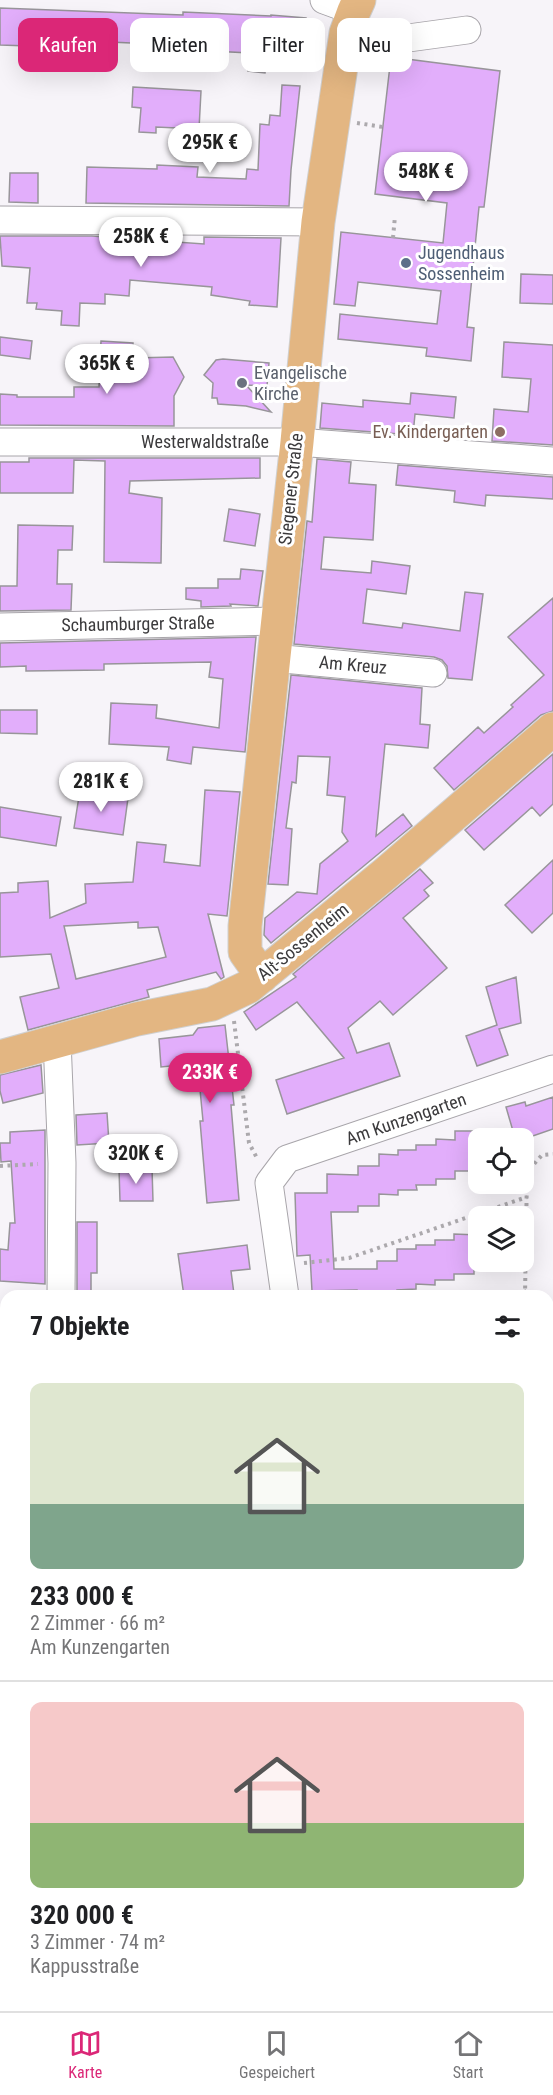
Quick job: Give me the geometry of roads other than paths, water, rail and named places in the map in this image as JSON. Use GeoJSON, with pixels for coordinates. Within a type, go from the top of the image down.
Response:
{"type":"FeatureCollection","features":[{"type":"Feature","properties":{"kind":"main road","name":"Siegener Straße"},"geometry":{"type":"LineString","coordinates":[[262,976],[245,952],[244,939],[318,222],[346,11]]}},
{"type":"Feature","properties":{"kind":"main road","name":"Alt-Sossenheim"},"geometry":{"type":"LineString","coordinates":[[0,1057],[137,1019],[212,1004],[231,996],[262,976],[385,874],[553,729]]}},
{"type":"Feature","properties":{"kind":"street"},"geometry":{"type":"LineString","coordinates":[[346,11],[401,39],[467,30]]}},
{"type":"Feature","properties":{"kind":"street"},"geometry":{"type":"LineString","coordinates":[[0,220],[318,222]]}},
{"type":"Feature","properties":{"kind":"street","name":"Westerwaldstraße"},"geometry":{"type":"LineString","coordinates":[[0,442],[297,442],[553,461]]}},
{"type":"Feature","properties":{"kind":"street","name":"Schaumburger Straße"},"geometry":{"type":"LineString","coordinates":[[0,627],[276,621]]}},
{"type":"Feature","properties":{"kind":"street","name":"Am Kreuz"},"geometry":{"type":"LineString","coordinates":[[273,658],[433,673]]}},
{"type":"Feature","properties":{"kind":"street"},"geometry":{"type":"LineString","coordinates":[[57,1040],[62,1163],[61,1290]]}},
{"type":"Feature","properties":{"kind":"street","name":"Am Kunzengarten"},"geometry":{"type":"LineString","coordinates":[[284,1290],[269,1183],[287,1159],[553,1069]]}},
{"type":"Feature","properties":{"kind":"place","name":"Jugendhaus Sossenheim"},"geometry":{"type":"Point","coordinates":[406,263]}},
{"type":"Feature","properties":{"kind":"place","name":"Evangelische Kirche"},"geometry":{"type":"Point","coordinates":[242,383]}},
{"type":"Feature","properties":{"kind":"place","name":"Ev. Kindergarten"},"geometry":{"type":"Point","coordinates":[500,432]}}]}
